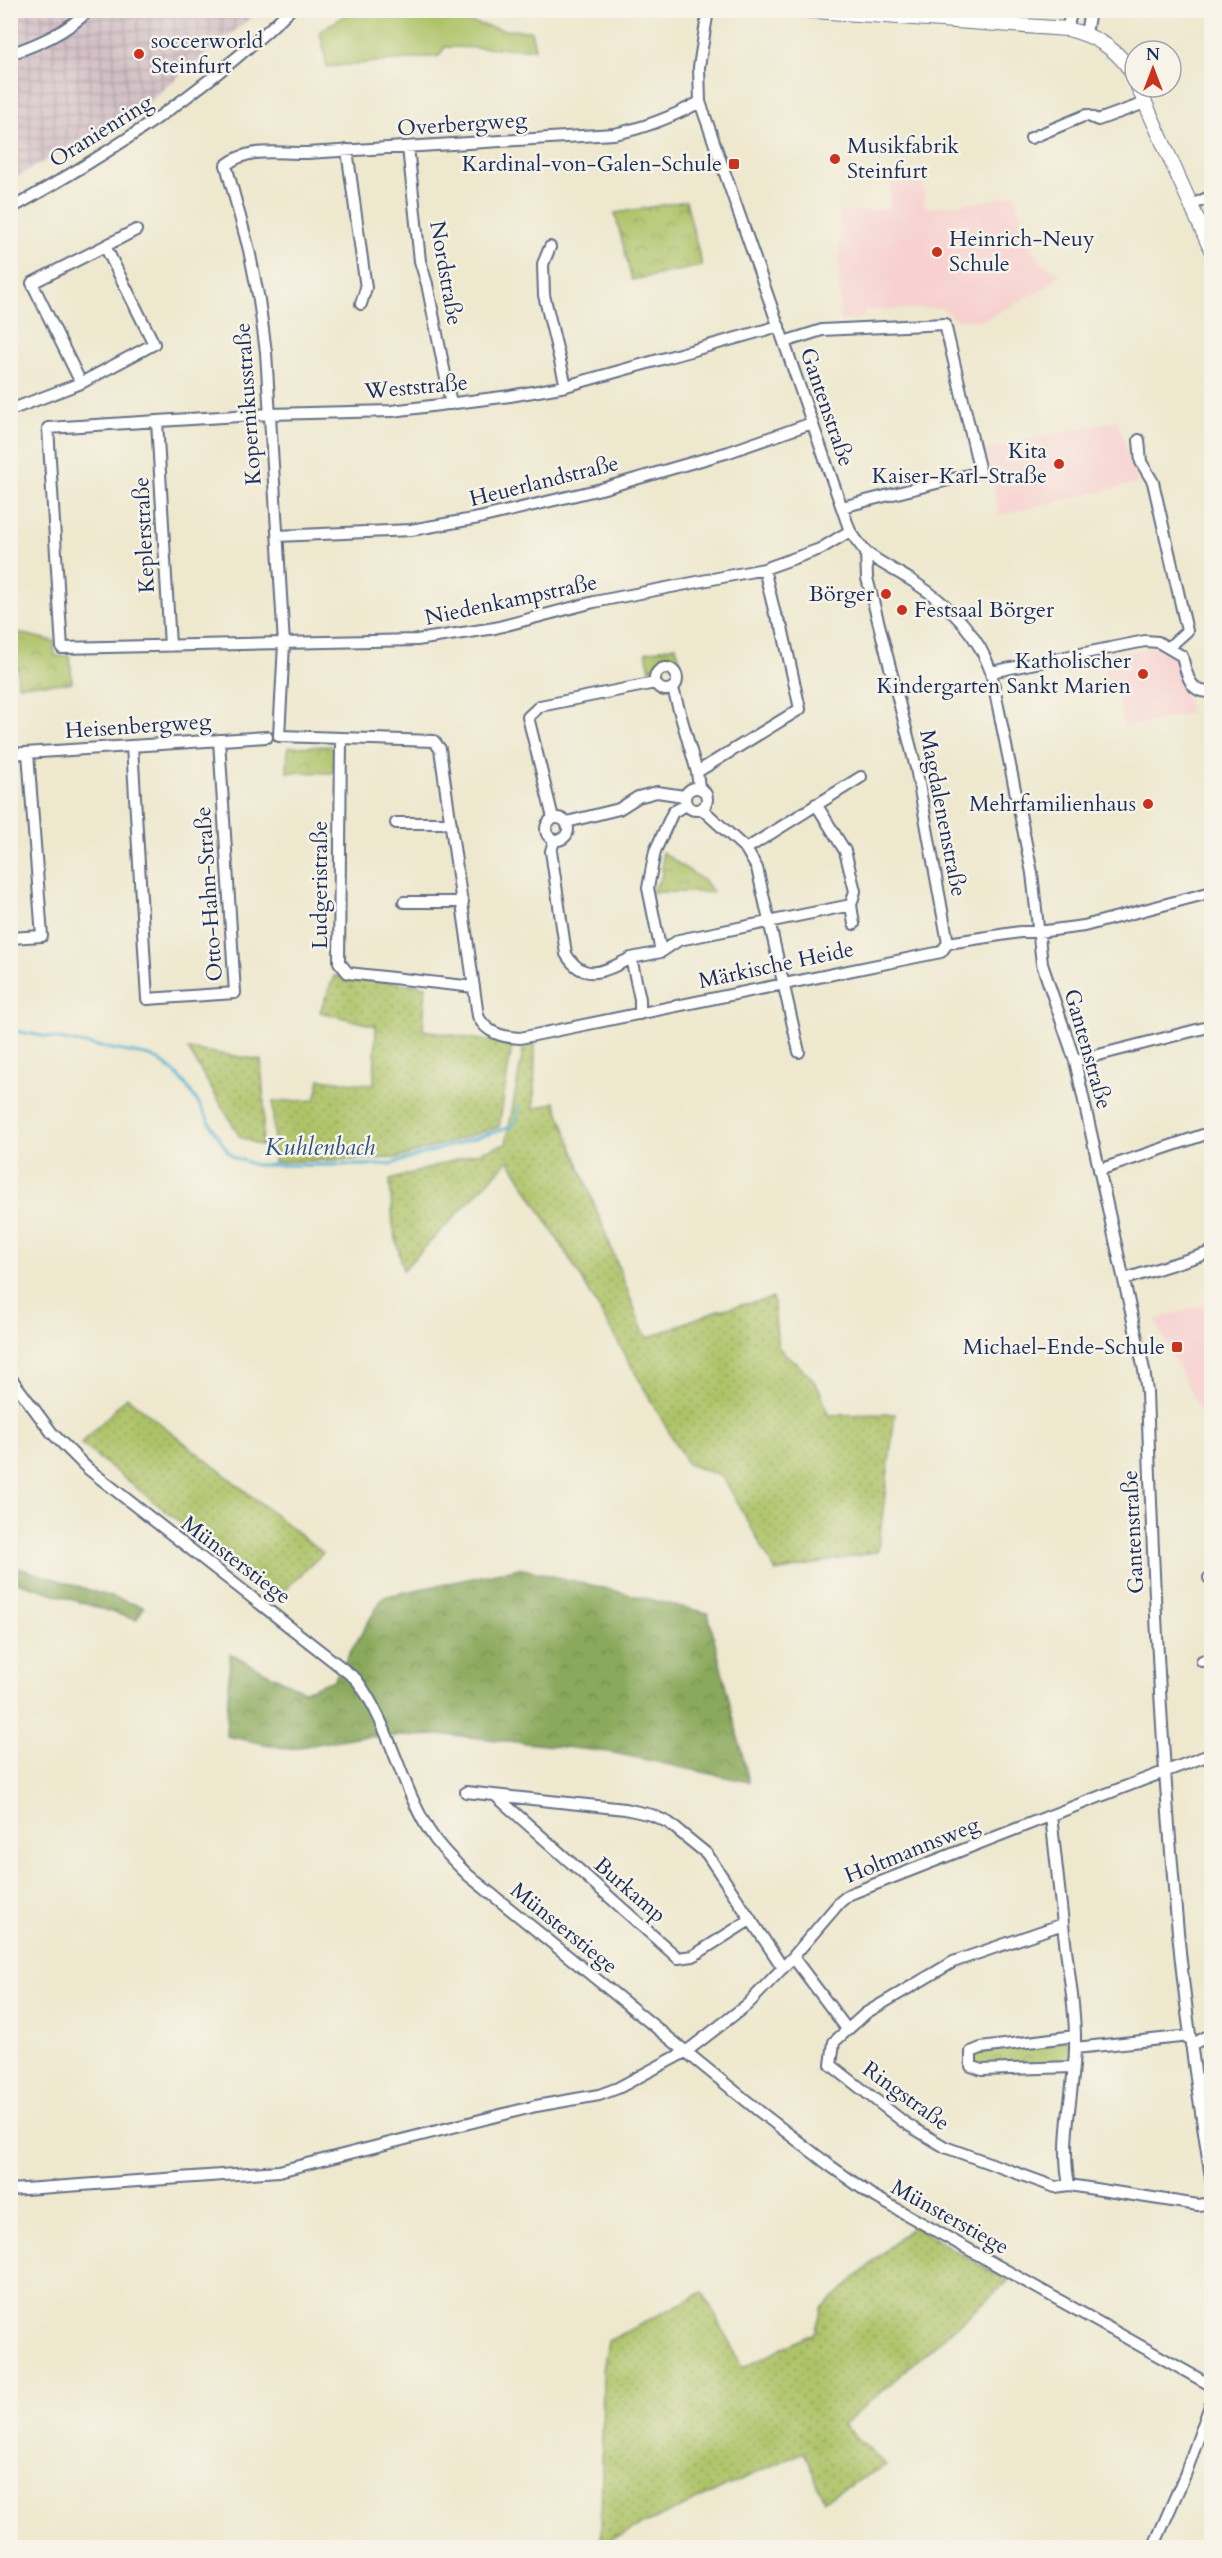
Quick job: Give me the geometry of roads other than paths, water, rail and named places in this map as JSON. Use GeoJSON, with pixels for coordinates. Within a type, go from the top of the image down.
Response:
{"type":"FeatureCollection","features":[{"type":"Feature","properties":{"kind":"main road"},"geometry":{"type":"LineString","coordinates":[[801,10],[1067,28],[1086,34],[1123,60]]}},
{"type":"Feature","properties":{"kind":"main road"},"geometry":{"type":"LineString","coordinates":[[1143,99],[1154,118],[1212,252]]}},
{"type":"Feature","properties":{"kind":"street"},"geometry":{"type":"LineString","coordinates":[[10,54],[37,44],[76,23],[89,10]]}},
{"type":"Feature","properties":{"kind":"street","name":"Oranienring"},"geometry":{"type":"LineString","coordinates":[[10,209],[110,151],[156,121],[210,82],[290,10]]}},
{"type":"Feature","properties":{"kind":"street","name":"Gantenstraße"},"geometry":{"type":"LineString","coordinates":[[708,10],[699,67],[700,102],[850,531],[866,552],[917,584],[948,609],[975,638],[991,672],[1032,873],[1042,964],[1075,1061],[1125,1279],[1147,1392],[1165,1771],[1178,1933],[1190,2040],[1212,2184]]}},
{"type":"Feature","properties":{"kind":"street"},"geometry":{"type":"LineString","coordinates":[[1067,28],[1072,10]]}},
{"type":"Feature","properties":{"kind":"street"},"geometry":{"type":"LineString","coordinates":[[1086,34],[1090,10]]}},
{"type":"Feature","properties":{"kind":"street","name":"Overbergweg"},"geometry":{"type":"LineString","coordinates":[[225,165],[239,155],[256,151],[274,154],[614,134],[670,118],[700,102]]}},
{"type":"Feature","properties":{"kind":"street"},"geometry":{"type":"LineString","coordinates":[[1031,138],[1086,115],[1098,120],[1145,103]]}},
{"type":"Feature","properties":{"kind":"street","name":"Nordstraße"},"geometry":{"type":"LineString","coordinates":[[408,147],[420,261],[427,284],[451,404]]}},
{"type":"Feature","properties":{"kind":"street"},"geometry":{"type":"LineString","coordinates":[[347,150],[366,288],[361,304]]}},
{"type":"Feature","properties":{"kind":"street","name":"Kopernikusstraße"},"geometry":{"type":"LineString","coordinates":[[225,165],[249,250],[266,352],[284,644]]}},
{"type":"Feature","properties":{"kind":"street"},"geometry":{"type":"LineString","coordinates":[[1191,205],[1212,196]]}},
{"type":"Feature","properties":{"kind":"street"},"geometry":{"type":"LineString","coordinates":[[81,384],[32,283],[136,230]]}},
{"type":"Feature","properties":{"kind":"street"},"geometry":{"type":"LineString","coordinates":[[10,410],[81,384],[154,344],[105,246]]}},
{"type":"Feature","properties":{"kind":"street"},"geometry":{"type":"LineString","coordinates":[[550,247],[543,264],[544,295],[566,386]]}},
{"type":"Feature","properties":{"kind":"street"},"geometry":{"type":"LineString","coordinates":[[784,342],[822,330],[945,324],[980,472],[842,507]]}},
{"type":"Feature","properties":{"kind":"street","name":"Weststraße"},"geometry":{"type":"LineString","coordinates":[[62,648],[48,428],[269,414],[392,411],[451,404],[566,386],[779,326]]}},
{"type":"Feature","properties":{"kind":"street","name":"Keplerstraße"},"geometry":{"type":"LineString","coordinates":[[157,421],[170,646]]}},
{"type":"Feature","properties":{"kind":"street","name":"Heuerlandstraße"},"geometry":{"type":"LineString","coordinates":[[277,536],[411,530],[479,518],[601,489],[729,452],[812,423]]}},
{"type":"Feature","properties":{"kind":"street"},"geometry":{"type":"LineString","coordinates":[[1139,440],[1141,462],[1153,482],[1187,631],[1169,647]]}},
{"type":"Feature","properties":{"kind":"street","name":"Niedenkampstraße"},"geometry":{"type":"LineString","coordinates":[[62,648],[417,640],[468,633],[594,602],[764,569],[820,549],[850,531]]}},
{"type":"Feature","properties":{"kind":"street","name":"Magdalenenstraße"},"geometry":{"type":"LineString","coordinates":[[866,552],[867,578],[916,768],[948,943]]}},
{"type":"Feature","properties":{"kind":"street"},"geometry":{"type":"LineString","coordinates":[[697,772],[712,765],[800,709],[782,627],[775,614],[764,569]]}},
{"type":"Feature","properties":{"kind":"street"},"geometry":{"type":"LineString","coordinates":[[991,672],[1145,641],[1158,642],[1182,656],[1190,682],[1196,689],[1204,693],[1212,691]]}},
{"type":"Feature","properties":{"kind":"street"},"geometry":{"type":"LineString","coordinates":[[284,644],[279,736],[434,741],[440,749],[474,987]]}},
{"type":"Feature","properties":{"kind":"street"},"geometry":{"type":"LineString","coordinates":[[668,668],[676,672],[678,681],[673,689],[664,691],[655,683],[654,677],[659,669],[668,668]]}},
{"type":"Feature","properties":{"kind":"street"},"geometry":{"type":"LineString","coordinates":[[553,818],[528,717],[540,706],[655,683]]}},
{"type":"Feature","properties":{"kind":"street"},"geometry":{"type":"LineString","coordinates":[[673,689],[697,772],[699,787]]}},
{"type":"Feature","properties":{"kind":"street","name":"Heisenbergweg"},"geometry":{"type":"LineString","coordinates":[[10,754],[267,737]]}},
{"type":"Feature","properties":{"kind":"street","name":"Ludgeristraße"},"geometry":{"type":"LineString","coordinates":[[341,739],[339,962],[348,973],[474,987]]}},
{"type":"Feature","properties":{"kind":"street","name":"Otto-Hahn-Straße"},"geometry":{"type":"LineString","coordinates":[[132,746],[147,999],[235,993],[219,740]]}},
{"type":"Feature","properties":{"kind":"street"},"geometry":{"type":"LineString","coordinates":[[10,938],[42,936],[28,753]]}},
{"type":"Feature","properties":{"kind":"street"},"geometry":{"type":"LineString","coordinates":[[746,849],[861,777]]}},
{"type":"Feature","properties":{"kind":"street"},"geometry":{"type":"LineString","coordinates":[[554,841],[547,835],[545,826],[553,818],[559,817],[567,822],[619,809],[638,797],[657,792],[685,800],[693,810],[702,809],[708,801],[706,792],[699,787],[690,788],[685,800],[673,812],[655,851],[648,888],[662,952]]}},
{"type":"Feature","properties":{"kind":"street"},"geometry":{"type":"LineString","coordinates":[[816,804],[845,851],[855,891],[850,905],[854,924]]}},
{"type":"Feature","properties":{"kind":"street"},"geometry":{"type":"LineString","coordinates":[[702,809],[746,849],[757,868],[799,1052]]}},
{"type":"Feature","properties":{"kind":"street"},"geometry":{"type":"LineString","coordinates":[[554,841],[563,839],[568,831],[567,822]]}},
{"type":"Feature","properties":{"kind":"street"},"geometry":{"type":"LineString","coordinates":[[396,823],[451,823]]}},
{"type":"Feature","properties":{"kind":"street"},"geometry":{"type":"LineString","coordinates":[[554,841],[551,851],[566,954],[574,968],[588,972],[611,969],[631,958],[662,952],[679,940],[850,905]]}},
{"type":"Feature","properties":{"kind":"street","name":"Märkische Heide"},"geometry":{"type":"LineString","coordinates":[[474,987],[478,1016],[483,1025],[505,1037],[520,1038],[783,982],[941,952],[948,943],[1020,932],[1084,926],[1212,892]]}},
{"type":"Feature","properties":{"kind":"street"},"geometry":{"type":"LineString","coordinates":[[404,902],[463,902]]}},
{"type":"Feature","properties":{"kind":"street"},"geometry":{"type":"LineString","coordinates":[[631,958],[640,999],[640,1014]]}},
{"type":"Feature","properties":{"kind":"street"},"geometry":{"type":"LineString","coordinates":[[1075,1061],[1212,1026]]}},
{"type":"Feature","properties":{"kind":"street"},"geometry":{"type":"LineString","coordinates":[[1100,1170],[1212,1132]]}},
{"type":"Feature","properties":{"kind":"street"},"geometry":{"type":"LineString","coordinates":[[1125,1279],[1212,1252]]}},
{"type":"Feature","properties":{"kind":"street","name":"Münsterstiege"},"geometry":{"type":"LineString","coordinates":[[10,1377],[52,1433],[80,1462],[356,1679],[374,1707],[417,1808],[442,1849],[468,1875],[828,2165],[870,2194],[1212,2386]]}},
{"type":"Feature","properties":{"kind":"street","name":"Holtmannsweg"},"geometry":{"type":"LineString","coordinates":[[10,2190],[279,2171],[536,2106],[599,2095],[639,2079],[687,2051],[748,2004],[793,1957],[840,1902],[850,1894],[1051,1816],[1106,1792],[1212,1754]]}},
{"type":"Feature","properties":{"kind":"street"},"geometry":{"type":"LineString","coordinates":[[466,1792],[625,1809],[652,1815],[669,1823],[707,1854],[783,1968]]}},
{"type":"Feature","properties":{"kind":"street","name":"Burkamp"},"geometry":{"type":"LineString","coordinates":[[496,1796],[678,1958],[693,1956],[750,1920]]}},
{"type":"Feature","properties":{"kind":"street"},"geometry":{"type":"LineString","coordinates":[[1051,1816],[1075,2036],[1074,2067],[1066,2126],[1065,2166],[1069,2185]]}},
{"type":"Feature","properties":{"kind":"street","name":"Ringstraße"},"geometry":{"type":"LineString","coordinates":[[1063,1924],[953,1962],[866,2013],[834,2042],[831,2065],[905,2123],[945,2147],[1055,2187],[1069,2185],[1198,2205],[1212,2204]]}},
{"type":"Feature","properties":{"kind":"street"},"geometry":{"type":"LineString","coordinates":[[793,1957],[847,2029]]}},
{"type":"Feature","properties":{"kind":"street"},"geometry":{"type":"LineString","coordinates":[[1075,2048],[1190,2040],[1212,2034]]}},
{"type":"Feature","properties":{"kind":"street"},"geometry":{"type":"LineString","coordinates":[[1074,2067],[982,2070],[971,2066],[971,2052],[981,2048],[1075,2036]]}},
{"type":"Feature","properties":{"kind":"street"},"geometry":{"type":"LineString","coordinates":[[1153,2547],[1185,2475],[1212,2400]]}},
{"type":"Feature","properties":{"kind":"waterway","name":"Kuhlenbach"},"geometry":{"type":"LineString","coordinates":[[10,1030],[150,1056],[164,1063],[185,1084],[233,1157],[255,1165],[391,1164],[511,1127],[515,1123],[519,1107]]}},
{"type":"Feature","properties":{"kind":"place","name":"soccerworld Steinfurt"},"geometry":{"type":"Point","coordinates":[139,54]}},
{"type":"Feature","properties":{"kind":"place","name":"Musikfabrik Steinfurt"},"geometry":{"type":"Point","coordinates":[835,159]}},
{"type":"Feature","properties":{"kind":"place","name":"Kardinal-von-Galen-Schule"},"geometry":{"type":"Point","coordinates":[734,164]}},
{"type":"Feature","properties":{"kind":"place","name":"Heinrich-Neuy Schule"},"geometry":{"type":"Point","coordinates":[937,252]}},
{"type":"Feature","properties":{"kind":"place","name":"Kita Kaiser-Karl-Straße"},"geometry":{"type":"Point","coordinates":[1059,464]}},
{"type":"Feature","properties":{"kind":"place","name":"Börger"},"geometry":{"type":"Point","coordinates":[886,594]}},
{"type":"Feature","properties":{"kind":"place","name":"Festsaal Börger"},"geometry":{"type":"Point","coordinates":[902,610]}},
{"type":"Feature","properties":{"kind":"place","name":"Katholischer Kindergarten Sankt Marien"},"geometry":{"type":"Point","coordinates":[1143,674]}},
{"type":"Feature","properties":{"kind":"place","name":"Mehrfamilienhaus"},"geometry":{"type":"Point","coordinates":[1148,804]}},
{"type":"Feature","properties":{"kind":"place","name":"Michael-Ende-Schule"},"geometry":{"type":"Point","coordinates":[1177,1347]}}]}
